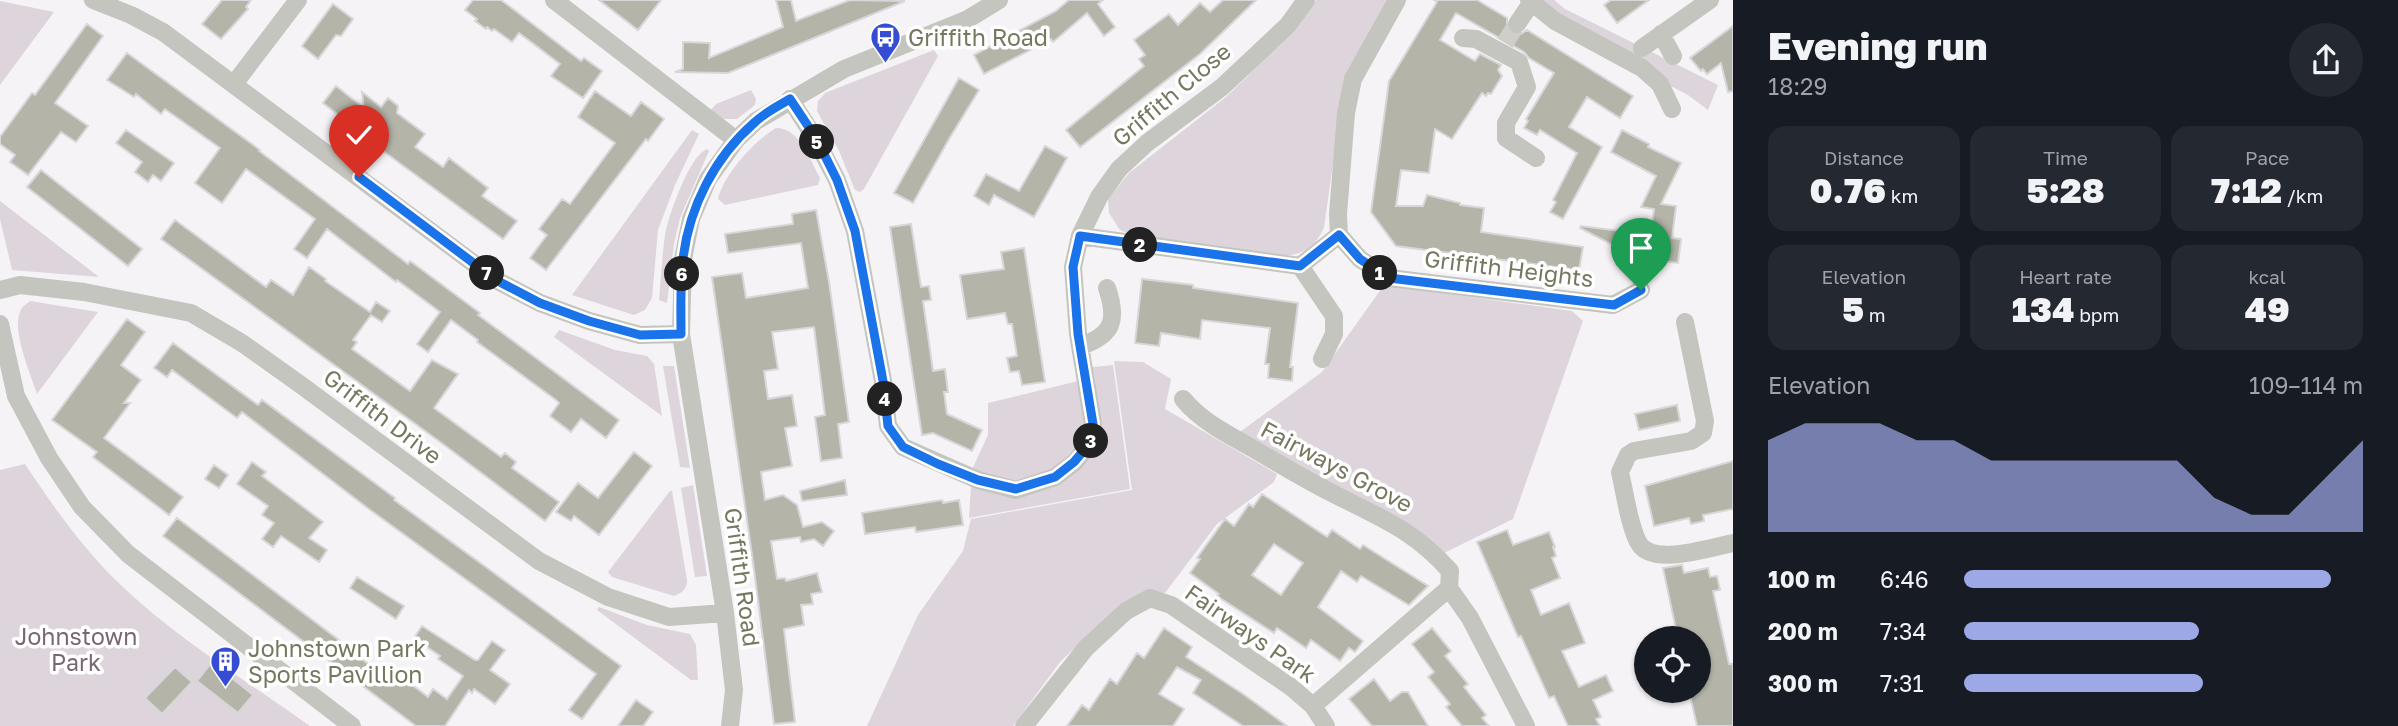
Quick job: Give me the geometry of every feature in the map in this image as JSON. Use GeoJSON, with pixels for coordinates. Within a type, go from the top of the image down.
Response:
{"type":"FeatureCollection","features":[{"type":"Feature","properties":{"kind":"street"},"geometry":{"type":"LineString","coordinates":[[93,0],[131,15],[163,32],[496,280],[540,303],[589,321],[640,335],[681,334]]}},
{"type":"Feature","properties":{"kind":"street"},"geometry":{"type":"LineString","coordinates":[[234,84],[298,0]]}},
{"type":"Feature","properties":{"kind":"street"},"geometry":{"type":"LineString","coordinates":[[554,0],[736,140]]}},
{"type":"Feature","properties":{"kind":"street","name":"Griffith Road"},"geometry":{"type":"LineString","coordinates":[[730,726],[734,690],[725,613],[681,334],[683,259],[691,219],[708,179],[736,140],[756,121],[844,69],[968,19],[999,0]]}},
{"type":"Feature","properties":{"kind":"street","name":"Griffith Close"},"geometry":{"type":"LineString","coordinates":[[790,99],[816,138],[837,180],[855,231],[883,381],[888,426],[903,447],[968,476],[1016,489],[1055,477],[1074,462],[1091,442],[1093,424],[1078,334],[1073,267],[1080,236],[1099,197],[1119,169],[1147,143],[1222,87],[1288,25],[1306,0]]}},
{"type":"Feature","properties":{"kind":"street"},"geometry":{"type":"LineString","coordinates":[[1080,236],[1300,266],[1339,235],[1338,214],[1346,113],[1353,79],[1397,0]]}},
{"type":"Feature","properties":{"kind":"street"},"geometry":{"type":"LineString","coordinates":[[1642,48],[1710,0]]}},
{"type":"Feature","properties":{"kind":"street"},"geometry":{"type":"LineString","coordinates":[[1517,24],[1531,1],[1555,21],[1642,68],[1660,84],[1672,109]]}},
{"type":"Feature","properties":{"kind":"street"},"geometry":{"type":"LineString","coordinates":[[1661,34],[1673,56]]}},
{"type":"Feature","properties":{"kind":"street"},"geometry":{"type":"LineString","coordinates":[[1462,38],[1502,47],[1519,62],[1527,87],[1506,123],[1506,138],[1536,158]]}},
{"type":"Feature","properties":{"kind":"street","name":"Griffith Heights"},"geometry":{"type":"LineString","coordinates":[[1339,235],[1360,259],[1389,278],[1614,305],[1641,290]]}},
{"type":"Feature","properties":{"kind":"street"},"geometry":{"type":"LineString","coordinates":[[1300,266],[1334,316],[1334,334],[1322,359]]}},
{"type":"Feature","properties":{"kind":"street","name":"Griffith Drive"},"geometry":{"type":"LineString","coordinates":[[0,290],[20,285],[84,292],[191,313],[242,343],[301,385],[539,561],[608,597],[669,617],[725,613]]}},
{"type":"Feature","properties":{"kind":"street"},"geometry":{"type":"LineString","coordinates":[[1081,346],[1106,335],[1111,325],[1112,305],[1107,288]]}},
{"type":"Feature","properties":{"kind":"street"},"geometry":{"type":"LineString","coordinates":[[1685,322],[1705,421],[1703,433],[1691,441],[1634,451],[1628,455],[1620,472],[1631,522],[1639,544],[1648,552],[1659,556],[1733,543]]}},
{"type":"Feature","properties":{"kind":"street"},"geometry":{"type":"LineString","coordinates":[[0,324],[16,396],[49,458],[82,507],[128,554],[352,726]]}},
{"type":"Feature","properties":{"kind":"street","name":"Fairways Grove"},"geometry":{"type":"LineString","coordinates":[[1183,399],[1194,413],[1233,438],[1414,536],[1433,551],[1450,571],[1449,588],[1476,629],[1526,726]]}},
{"type":"Feature","properties":{"kind":"street"},"geometry":{"type":"LineString","coordinates":[[1313,706],[1449,588]]}},
{"type":"Feature","properties":{"kind":"street","name":"Fairways Park"},"geometry":{"type":"LineString","coordinates":[[1024,726],[1086,648],[1126,611],[1150,598],[1171,605],[1291,687],[1313,706],[1326,726]]}},
{"type":"Feature","properties":{"kind":"green space"},"geometry":{"type":"Polygon","coordinates":[[[1316,0],[1388,0],[1346,74],[1324,227],[1316,241],[1299,253],[1277,256],[1130,234],[1120,230],[1109,213],[1108,199],[1129,173],[1226,97],[1293,31],[1316,0]]]}},
{"type":"Feature","properties":{"kind":"green space"},"geometry":{"type":"Polygon","coordinates":[[[1535,0],[1554,0],[1565,9],[1718,85],[1708,110],[1688,95],[1535,0]]]}},
{"type":"Feature","properties":{"kind":"green space"},"geometry":{"type":"Polygon","coordinates":[[[0,1],[54,12],[0,85],[0,1]]]}},
{"type":"Feature","properties":{"kind":"green space"},"geometry":{"type":"Polygon","coordinates":[[[934,50],[938,56],[864,189],[860,192],[855,190],[839,151],[817,111],[818,101],[825,93],[934,50]]]}},
{"type":"Feature","properties":{"kind":"green space"},"geometry":{"type":"Polygon","coordinates":[[[751,90],[756,99],[755,105],[737,119],[723,119],[710,111],[716,104],[751,90]]]}},
{"type":"Feature","properties":{"kind":"green space"},"geometry":{"type":"Polygon","coordinates":[[[776,128],[792,133],[798,139],[820,178],[818,185],[725,205],[718,199],[726,179],[750,150],[776,128]]]}},
{"type":"Feature","properties":{"kind":"green space"},"geometry":{"type":"Polygon","coordinates":[[[692,130],[699,134],[658,230],[652,298],[645,310],[634,315],[572,295],[692,130]]]}},
{"type":"Feature","properties":{"kind":"green space"},"geometry":{"type":"Polygon","coordinates":[[[707,149],[709,151],[680,218],[667,303],[659,300],[667,226],[687,174],[700,154],[707,149]]]}},
{"type":"Feature","properties":{"kind":"green space"},"geometry":{"type":"Polygon","coordinates":[[[0,201],[99,277],[12,270],[0,219],[0,201]]]}},
{"type":"Feature","properties":{"kind":"green space"},"geometry":{"type":"Polygon","coordinates":[[[1384,285],[1572,311],[1583,321],[1513,519],[1438,556],[1233,437],[1322,372],[1384,285]]]}},
{"type":"Feature","properties":{"kind":"green space"},"geometry":{"type":"Polygon","coordinates":[[[30,301],[98,312],[37,394],[22,351],[18,326],[22,308],[30,301]]]}},
{"type":"Feature","properties":{"kind":"green space"},"geometry":{"type":"Polygon","coordinates":[[[559,330],[615,350],[647,356],[654,364],[662,416],[554,337],[559,330]]]}},
{"type":"Feature","properties":{"kind":"green space"},"geometry":{"type":"Polygon","coordinates":[[[1114,361],[1143,362],[1171,379],[1165,409],[1277,474],[1274,482],[1217,524],[1165,593],[1146,591],[1122,603],[1060,662],[1013,726],[867,726],[918,615],[963,551],[971,519],[1132,490],[1114,361]]]}},
{"type":"Feature","properties":{"kind":"green space"},"geometry":{"type":"Polygon","coordinates":[[[1113,365],[1130,489],[969,518],[969,476],[988,435],[988,403],[1086,379],[1085,368],[1113,365]]]}},
{"type":"Feature","properties":{"kind":"green space"},"geometry":{"type":"Polygon","coordinates":[[[663,366],[674,366],[690,468],[680,467],[663,366]]]}},
{"type":"Feature","properties":{"kind":"green space","name":"Johnstown Park"},"geometry":{"type":"Polygon","coordinates":[[[25,464],[59,514],[125,589],[192,644],[310,726],[0,726],[0,470],[25,464]]]}},
{"type":"Feature","properties":{"kind":"green space"},"geometry":{"type":"Polygon","coordinates":[[[693,485],[707,576],[695,577],[681,488],[693,485]]]}},
{"type":"Feature","properties":{"kind":"green space"},"geometry":{"type":"Polygon","coordinates":[[[670,491],[687,580],[684,590],[674,596],[612,577],[608,572],[670,491]]]}},
{"type":"Feature","properties":{"kind":"green space"},"geometry":{"type":"Polygon","coordinates":[[[599,607],[647,625],[690,634],[696,645],[698,680],[691,680],[597,610],[599,607]]]}},
{"type":"Feature","properties":{"kind":"building"},"geometry":{"type":"Polygon","coordinates":[[[222,0],[251,0],[246,7],[248,9],[221,39],[202,24],[222,0]]]}},
{"type":"Feature","properties":{"kind":"building"},"geometry":{"type":"Polygon","coordinates":[[[473,0],[501,0],[581,61],[584,58],[602,71],[583,98],[551,76],[560,64],[519,33],[512,42],[494,29],[486,29],[475,21],[477,19],[465,10],[473,0]]]}},
{"type":"Feature","properties":{"kind":"building"},"geometry":{"type":"Polygon","coordinates":[[[599,0],[661,0],[638,30],[599,0]]]}},
{"type":"Feature","properties":{"kind":"building"},"geometry":{"type":"Polygon","coordinates":[[[776,0],[791,0],[796,21],[850,0],[905,1],[728,73],[675,72],[683,69],[683,42],[710,43],[709,58],[783,27],[776,0]]]}},
{"type":"Feature","properties":{"kind":"building"},"geometry":{"type":"Polygon","coordinates":[[[1069,0],[1103,0],[1098,4],[1115,27],[1104,36],[1087,13],[1053,42],[1051,39],[984,74],[974,55],[1056,11],[1069,0]]]}},
{"type":"Feature","properties":{"kind":"building"},"geometry":{"type":"Polygon","coordinates":[[[1223,0],[1256,0],[1200,54],[1080,147],[1066,130],[1144,66],[1139,59],[1145,55],[1134,40],[1169,14],[1178,25],[1200,3],[1210,12],[1223,0]]]}},
{"type":"Feature","properties":{"kind":"building"},"geometry":{"type":"Polygon","coordinates":[[[1434,0],[1477,0],[1507,18],[1507,28],[1511,34],[1521,34],[1527,30],[1633,96],[1620,118],[1587,97],[1569,127],[1602,147],[1563,219],[1550,212],[1556,202],[1553,200],[1577,153],[1540,130],[1537,135],[1524,128],[1528,121],[1526,119],[1554,73],[1524,52],[1456,13],[1440,40],[1475,61],[1480,54],[1501,65],[1498,70],[1502,76],[1491,94],[1486,96],[1482,93],[1452,139],[1435,129],[1429,173],[1401,170],[1396,206],[1423,206],[1427,195],[1460,205],[1484,208],[1481,232],[1583,247],[1579,270],[1396,246],[1371,212],[1389,81],[1437,2],[1434,0]]]}},
{"type":"Feature","properties":{"kind":"building"},"geometry":{"type":"Polygon","coordinates":[[[1611,0],[1649,0],[1617,23],[1604,5],[1611,0]]]}},
{"type":"Feature","properties":{"kind":"building"},"geometry":{"type":"Polygon","coordinates":[[[333,4],[353,19],[341,36],[336,35],[318,59],[302,46],[333,4]]]}},
{"type":"Feature","properties":{"kind":"building"},"geometry":{"type":"Polygon","coordinates":[[[87,24],[103,36],[55,103],[88,126],[76,142],[61,132],[28,175],[10,162],[15,155],[0,144],[0,137],[32,93],[35,95],[87,24]]]}},
{"type":"Feature","properties":{"kind":"building"},"geometry":{"type":"Polygon","coordinates":[[[1733,26],[1733,91],[1728,92],[1721,63],[1707,74],[1690,58],[1733,26]]]}},
{"type":"Feature","properties":{"kind":"building"},"geometry":{"type":"Polygon","coordinates":[[[127,53],[260,150],[408,264],[410,261],[480,313],[478,315],[619,420],[606,438],[581,419],[571,432],[550,416],[559,403],[556,400],[451,320],[428,352],[417,344],[440,312],[327,229],[307,258],[294,249],[315,219],[246,169],[222,203],[195,183],[220,148],[165,109],[161,114],[136,94],[134,97],[107,80],[127,53]]]}},
{"type":"Feature","properties":{"kind":"building"},"geometry":{"type":"Polygon","coordinates":[[[959,78],[979,90],[913,203],[894,193],[959,78]]]}},
{"type":"Feature","properties":{"kind":"building"},"geometry":{"type":"Polygon","coordinates":[[[336,86],[364,108],[362,92],[381,107],[388,98],[398,106],[397,113],[425,134],[415,147],[443,167],[449,158],[488,188],[482,196],[517,221],[503,239],[379,148],[323,103],[336,86]]]}},
{"type":"Feature","properties":{"kind":"building"},"geometry":{"type":"Polygon","coordinates":[[[595,91],[631,116],[641,102],[664,119],[546,270],[530,258],[547,235],[539,229],[562,199],[570,204],[615,143],[578,117],[595,91]]]}},
{"type":"Feature","properties":{"kind":"building"},"geometry":{"type":"Polygon","coordinates":[[[126,130],[174,163],[161,181],[153,175],[148,182],[135,172],[142,162],[116,143],[126,130]]]}},
{"type":"Feature","properties":{"kind":"building"},"geometry":{"type":"Polygon","coordinates":[[[1622,130],[1649,144],[1648,147],[1681,163],[1661,204],[1676,206],[1672,238],[1681,239],[1678,263],[1638,258],[1580,228],[1651,235],[1654,209],[1641,207],[1656,176],[1611,152],[1622,130]]]}},
{"type":"Feature","properties":{"kind":"building"},"geometry":{"type":"Polygon","coordinates":[[[1045,146],[1067,158],[1034,217],[994,195],[989,205],[974,196],[986,174],[1019,191],[1045,146]]]}},
{"type":"Feature","properties":{"kind":"building"},"geometry":{"type":"Polygon","coordinates":[[[41,170],[142,249],[128,266],[27,187],[41,170]]]}},
{"type":"Feature","properties":{"kind":"building"},"geometry":{"type":"Polygon","coordinates":[[[816,210],[849,422],[838,424],[842,458],[821,461],[815,417],[825,415],[814,327],[772,332],[778,369],[764,371],[768,399],[792,395],[797,426],[785,428],[792,466],[761,472],[765,500],[783,495],[797,505],[803,527],[822,522],[834,531],[823,546],[814,539],[801,542],[800,537],[771,541],[777,579],[785,578],[786,581],[817,573],[822,592],[811,594],[813,604],[801,605],[804,625],[784,629],[795,722],[774,724],[712,277],[742,273],[746,298],[808,288],[801,243],[728,253],[725,234],[793,224],[792,214],[816,210]]]}},
{"type":"Feature","properties":{"kind":"building"},"geometry":{"type":"Polygon","coordinates":[[[175,220],[266,287],[271,280],[293,295],[309,267],[370,312],[376,302],[390,311],[382,322],[371,315],[353,340],[357,342],[352,349],[410,391],[432,360],[458,374],[434,408],[501,457],[505,453],[516,462],[512,468],[559,502],[545,521],[161,239],[175,220]]]}},
{"type":"Feature","properties":{"kind":"building"},"geometry":{"type":"Polygon","coordinates":[[[911,224],[921,287],[929,286],[931,300],[923,301],[933,371],[945,369],[947,414],[982,430],[972,451],[933,433],[922,435],[890,227],[911,224]]]}},
{"type":"Feature","properties":{"kind":"building"},"geometry":{"type":"Polygon","coordinates":[[[1024,248],[1045,382],[1022,385],[1019,371],[1010,372],[1007,358],[1017,356],[1012,324],[1008,324],[1005,313],[967,319],[960,275],[1004,269],[1001,252],[1024,248]]]}},
{"type":"Feature","properties":{"kind":"building"},"geometry":{"type":"Polygon","coordinates":[[[1142,279],[1298,303],[1290,367],[1293,367],[1292,381],[1268,378],[1269,364],[1265,364],[1270,328],[1202,320],[1200,339],[1161,333],[1159,346],[1135,343],[1142,279]]]}},
{"type":"Feature","properties":{"kind":"building"},"geometry":{"type":"Polygon","coordinates":[[[127,319],[145,332],[121,365],[141,380],[124,403],[130,403],[104,438],[183,497],[169,515],[93,457],[97,452],[52,420],[127,319]]]}},
{"type":"Feature","properties":{"kind":"building"},"geometry":{"type":"Polygon","coordinates":[[[173,343],[258,405],[262,400],[621,666],[582,719],[569,710],[596,674],[369,509],[242,412],[237,418],[172,370],[167,377],[154,368],[173,343]]]}},
{"type":"Feature","properties":{"kind":"building"},"geometry":{"type":"Polygon","coordinates":[[[1677,405],[1680,421],[1639,430],[1635,414],[1677,405]]]}},
{"type":"Feature","properties":{"kind":"building"},"geometry":{"type":"Polygon","coordinates":[[[634,452],[652,466],[599,535],[574,516],[571,521],[556,512],[578,483],[598,498],[634,452]]]}},
{"type":"Feature","properties":{"kind":"building"},"geometry":{"type":"Polygon","coordinates":[[[1733,461],[1733,509],[1703,515],[1704,521],[1691,524],[1689,518],[1654,526],[1645,486],[1733,461]]]}},
{"type":"Feature","properties":{"kind":"building"},"geometry":{"type":"Polygon","coordinates":[[[252,462],[266,472],[262,476],[323,522],[309,538],[327,550],[319,562],[281,536],[273,547],[262,539],[274,523],[262,515],[268,506],[237,484],[252,462]]]}},
{"type":"Feature","properties":{"kind":"building"},"geometry":{"type":"Polygon","coordinates":[[[214,465],[228,475],[219,488],[205,479],[214,465]]]}},
{"type":"Feature","properties":{"kind":"building"},"geometry":{"type":"Polygon","coordinates":[[[845,480],[847,495],[802,501],[800,491],[845,480]]]}},
{"type":"Feature","properties":{"kind":"building"},"geometry":{"type":"Polygon","coordinates":[[[1262,494],[1327,537],[1332,530],[1360,549],[1363,545],[1428,586],[1409,605],[1361,576],[1357,582],[1341,571],[1318,607],[1363,641],[1355,652],[1349,648],[1340,661],[1311,640],[1306,648],[1277,628],[1274,633],[1217,596],[1219,594],[1190,573],[1200,559],[1197,558],[1225,519],[1234,526],[1249,504],[1253,507],[1262,494]],[[1274,544],[1252,575],[1281,595],[1303,563],[1274,544]]]}},
{"type":"Feature","properties":{"kind":"building"},"geometry":{"type":"Polygon","coordinates":[[[942,500],[943,503],[959,500],[963,525],[916,532],[915,527],[865,534],[862,513],[942,500]]]}},
{"type":"Feature","properties":{"kind":"building"},"geometry":{"type":"Polygon","coordinates":[[[177,518],[351,649],[356,642],[369,652],[363,660],[396,684],[402,677],[428,697],[433,689],[447,699],[463,676],[414,638],[422,626],[475,660],[478,660],[492,641],[505,650],[490,670],[510,684],[495,704],[474,689],[472,693],[469,690],[445,726],[416,726],[163,536],[177,518]]]}},
{"type":"Feature","properties":{"kind":"building"},"geometry":{"type":"Polygon","coordinates":[[[1507,530],[1513,545],[1549,532],[1555,547],[1556,556],[1552,558],[1560,578],[1531,590],[1541,615],[1569,603],[1585,643],[1562,651],[1579,687],[1606,675],[1613,691],[1593,700],[1601,717],[1596,719],[1600,726],[1568,726],[1554,696],[1549,698],[1521,636],[1518,637],[1477,542],[1507,530]]]}},
{"type":"Feature","properties":{"kind":"building"},"geometry":{"type":"Polygon","coordinates":[[[1682,565],[1684,573],[1708,568],[1710,577],[1717,576],[1720,590],[1713,591],[1729,664],[1733,664],[1733,726],[1697,726],[1692,703],[1711,703],[1711,626],[1675,626],[1663,568],[1682,565]]]}},
{"type":"Feature","properties":{"kind":"building"},"geometry":{"type":"Polygon","coordinates":[[[357,577],[404,606],[396,619],[350,588],[357,577]]]}},
{"type":"Feature","properties":{"kind":"building"},"geometry":{"type":"Polygon","coordinates":[[[1164,628],[1192,647],[1186,657],[1287,726],[1243,726],[1193,693],[1201,680],[1177,667],[1159,694],[1184,709],[1173,726],[1067,726],[1082,705],[1089,710],[1110,679],[1117,684],[1137,653],[1144,658],[1164,628]]]}},
{"type":"Feature","properties":{"kind":"building"},"geometry":{"type":"Polygon","coordinates":[[[1432,628],[1451,651],[1445,656],[1468,684],[1464,687],[1486,715],[1482,718],[1489,726],[1462,726],[1446,707],[1450,704],[1428,677],[1434,672],[1412,644],[1432,628]]]}},
{"type":"Feature","properties":{"kind":"building","name":"Johnstown Park Sports Pavillion"},"geometry":{"type":"Polygon","coordinates":[[[212,662],[253,695],[238,713],[197,681],[212,662]]]}},
{"type":"Feature","properties":{"kind":"building"},"geometry":{"type":"Polygon","coordinates":[[[175,667],[192,682],[162,714],[145,698],[175,667]]]}},
{"type":"Feature","properties":{"kind":"building"},"geometry":{"type":"Polygon","coordinates":[[[1374,679],[1390,701],[1402,692],[1408,692],[1428,726],[1372,726],[1349,699],[1374,679]]]}},
{"type":"Feature","properties":{"kind":"building"},"geometry":{"type":"Polygon","coordinates":[[[636,700],[653,712],[643,726],[618,726],[636,700]]]}},
{"type":"Feature","properties":{"kind":"tunnel"},"geometry":{"type":"LineString","coordinates":[[1505,43],[1517,24]]}},
{"type":"Feature","properties":{"kind":"place","name":"Griffith Road"},"geometry":{"type":"Point","coordinates":[885,64]}},
{"type":"Feature","properties":{"kind":"place","name":"Johnstown Park Sports Pavillion"},"geometry":{"type":"Point","coordinates":[225,688]}},
{"type":"Feature","properties":{"kind":"route"},"geometry":{"type":"LineString","coordinates":[[359,177],[496,280],[540,303],[589,321],[640,335],[681,334],[683,259],[691,219],[708,179],[736,140],[756,121],[790,99],[816,138],[837,180],[855,231],[883,381],[888,426],[903,447],[978,480],[1016,489],[1055,477],[1074,462],[1091,442],[1093,424],[1078,334],[1073,267],[1080,236],[1300,266],[1339,235],[1360,259],[1389,278],[1614,305],[1641,290]]}}]}
